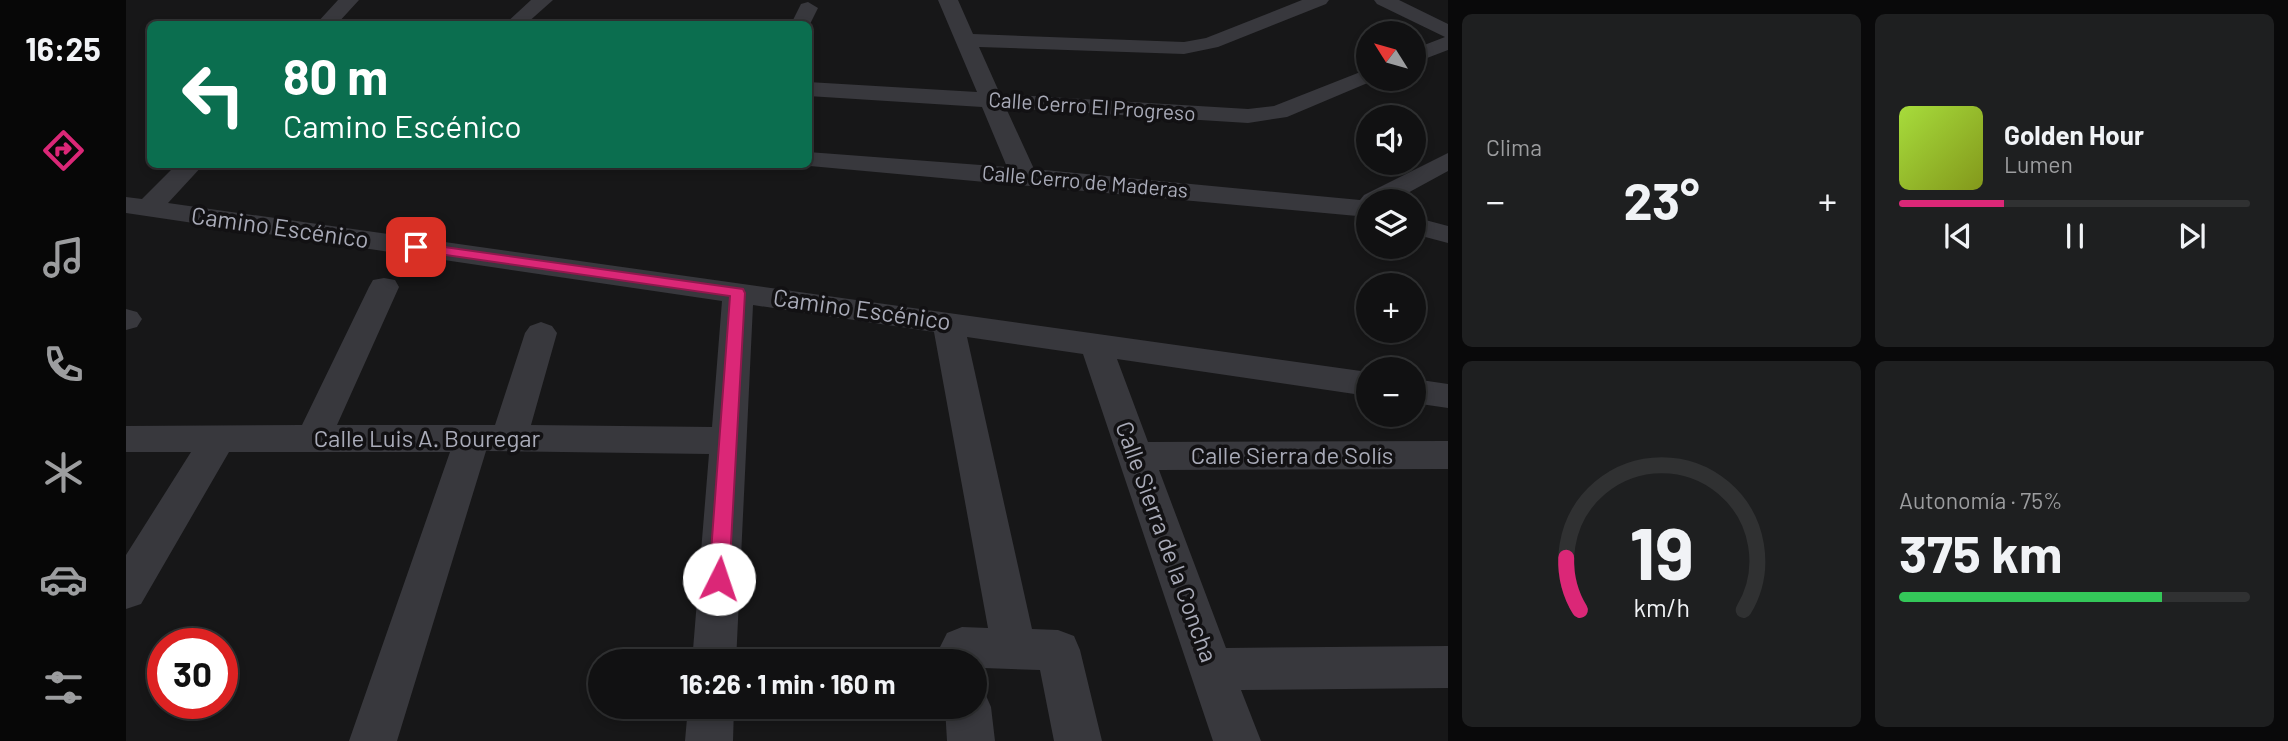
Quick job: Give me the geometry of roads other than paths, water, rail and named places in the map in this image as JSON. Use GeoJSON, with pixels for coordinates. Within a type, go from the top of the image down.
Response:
{"type":"FeatureCollection","features":[{"type":"Feature","properties":{"kind":"street"},"geometry":{"type":"LineString","coordinates":[[329,21],[349,0]]}},
{"type":"Feature","properties":{"kind":"street"},"geometry":{"type":"LineString","coordinates":[[518,21],[543,0]]}},
{"type":"Feature","properties":{"kind":"street"},"geometry":{"type":"LineString","coordinates":[[948,0],[1024,176]]}},
{"type":"Feature","properties":{"kind":"street"},"geometry":{"type":"LineString","coordinates":[[966,40],[1184,48],[1211,43],[1319,0]]}},
{"type":"Feature","properties":{"kind":"street"},"geometry":{"type":"LineString","coordinates":[[1384,0],[1448,32]]}},
{"type":"Feature","properties":{"kind":"street"},"geometry":{"type":"LineString","coordinates":[[1426,52],[1448,43]]}},
{"type":"Feature","properties":{"kind":"street","name":"Calle Cerro El Progreso"},"geometry":{"type":"LineString","coordinates":[[812,89],[1226,116],[1265,115],[1293,108],[1356,81]]}},
{"type":"Feature","properties":{"kind":"street","name":"Calle Cerro de Maderas"},"geometry":{"type":"LineString","coordinates":[[812,160],[1356,204]]}},
{"type":"Feature","properties":{"kind":"street"},"geometry":{"type":"LineString","coordinates":[[1397,189],[1448,161]]}},
{"type":"Feature","properties":{"kind":"street"},"geometry":{"type":"LineString","coordinates":[[137,207],[187,168]]}},
{"type":"Feature","properties":{"kind":"street","name":"Camino Escénico"},"geometry":{"type":"LineString","coordinates":[[137,207],[1356,382]]}},
{"type":"Feature","properties":{"kind":"street"},"geometry":{"type":"LineString","coordinates":[[1426,229],[1448,235]]}},
{"type":"Feature","properties":{"kind":"street"},"geometry":{"type":"LineString","coordinates":[[313,439],[384,287]]}},
{"type":"Feature","properties":{"kind":"street"},"geometry":{"type":"LineString","coordinates":[[715,649],[738,293]]}},
{"type":"Feature","properties":{"kind":"street"},"geometry":{"type":"LineString","coordinates":[[948,323],[1014,649]]}},
{"type":"Feature","properties":{"kind":"street"},"geometry":{"type":"LineString","coordinates":[[373,741],[491,439],[541,333]]}},
{"type":"Feature","properties":{"kind":"street","name":"Calle Sierra de la Concha"},"geometry":{"type":"LineString","coordinates":[[1095,344],[1237,741]]}},
{"type":"Feature","properties":{"kind":"street"},"geometry":{"type":"LineString","coordinates":[[1426,393],[1448,396]]}},
{"type":"Feature","properties":{"kind":"street","name":"Calle Luis A. Bouregar"},"geometry":{"type":"LineString","coordinates":[[126,439],[727,441]]}},
{"type":"Feature","properties":{"kind":"street"},"geometry":{"type":"LineString","coordinates":[[126,591],[218,439]]}},
{"type":"Feature","properties":{"kind":"street","name":"Calle Sierra de Solís"},"geometry":{"type":"LineString","coordinates":[[1136,456],[1448,455]]}},
{"type":"Feature","properties":{"kind":"street"},"geometry":{"type":"LineString","coordinates":[[962,649],[1058,650],[1079,741]]}},
{"type":"Feature","properties":{"kind":"street"},"geometry":{"type":"LineString","coordinates":[[1212,669],[1448,667]]}},
{"type":"Feature","properties":{"kind":"street"},"geometry":{"type":"LineString","coordinates":[[709,741],[710,719]]}},
{"type":"Feature","properties":{"kind":"street"},"geometry":{"type":"LineString","coordinates":[[969,719],[971,741]]}}]}
